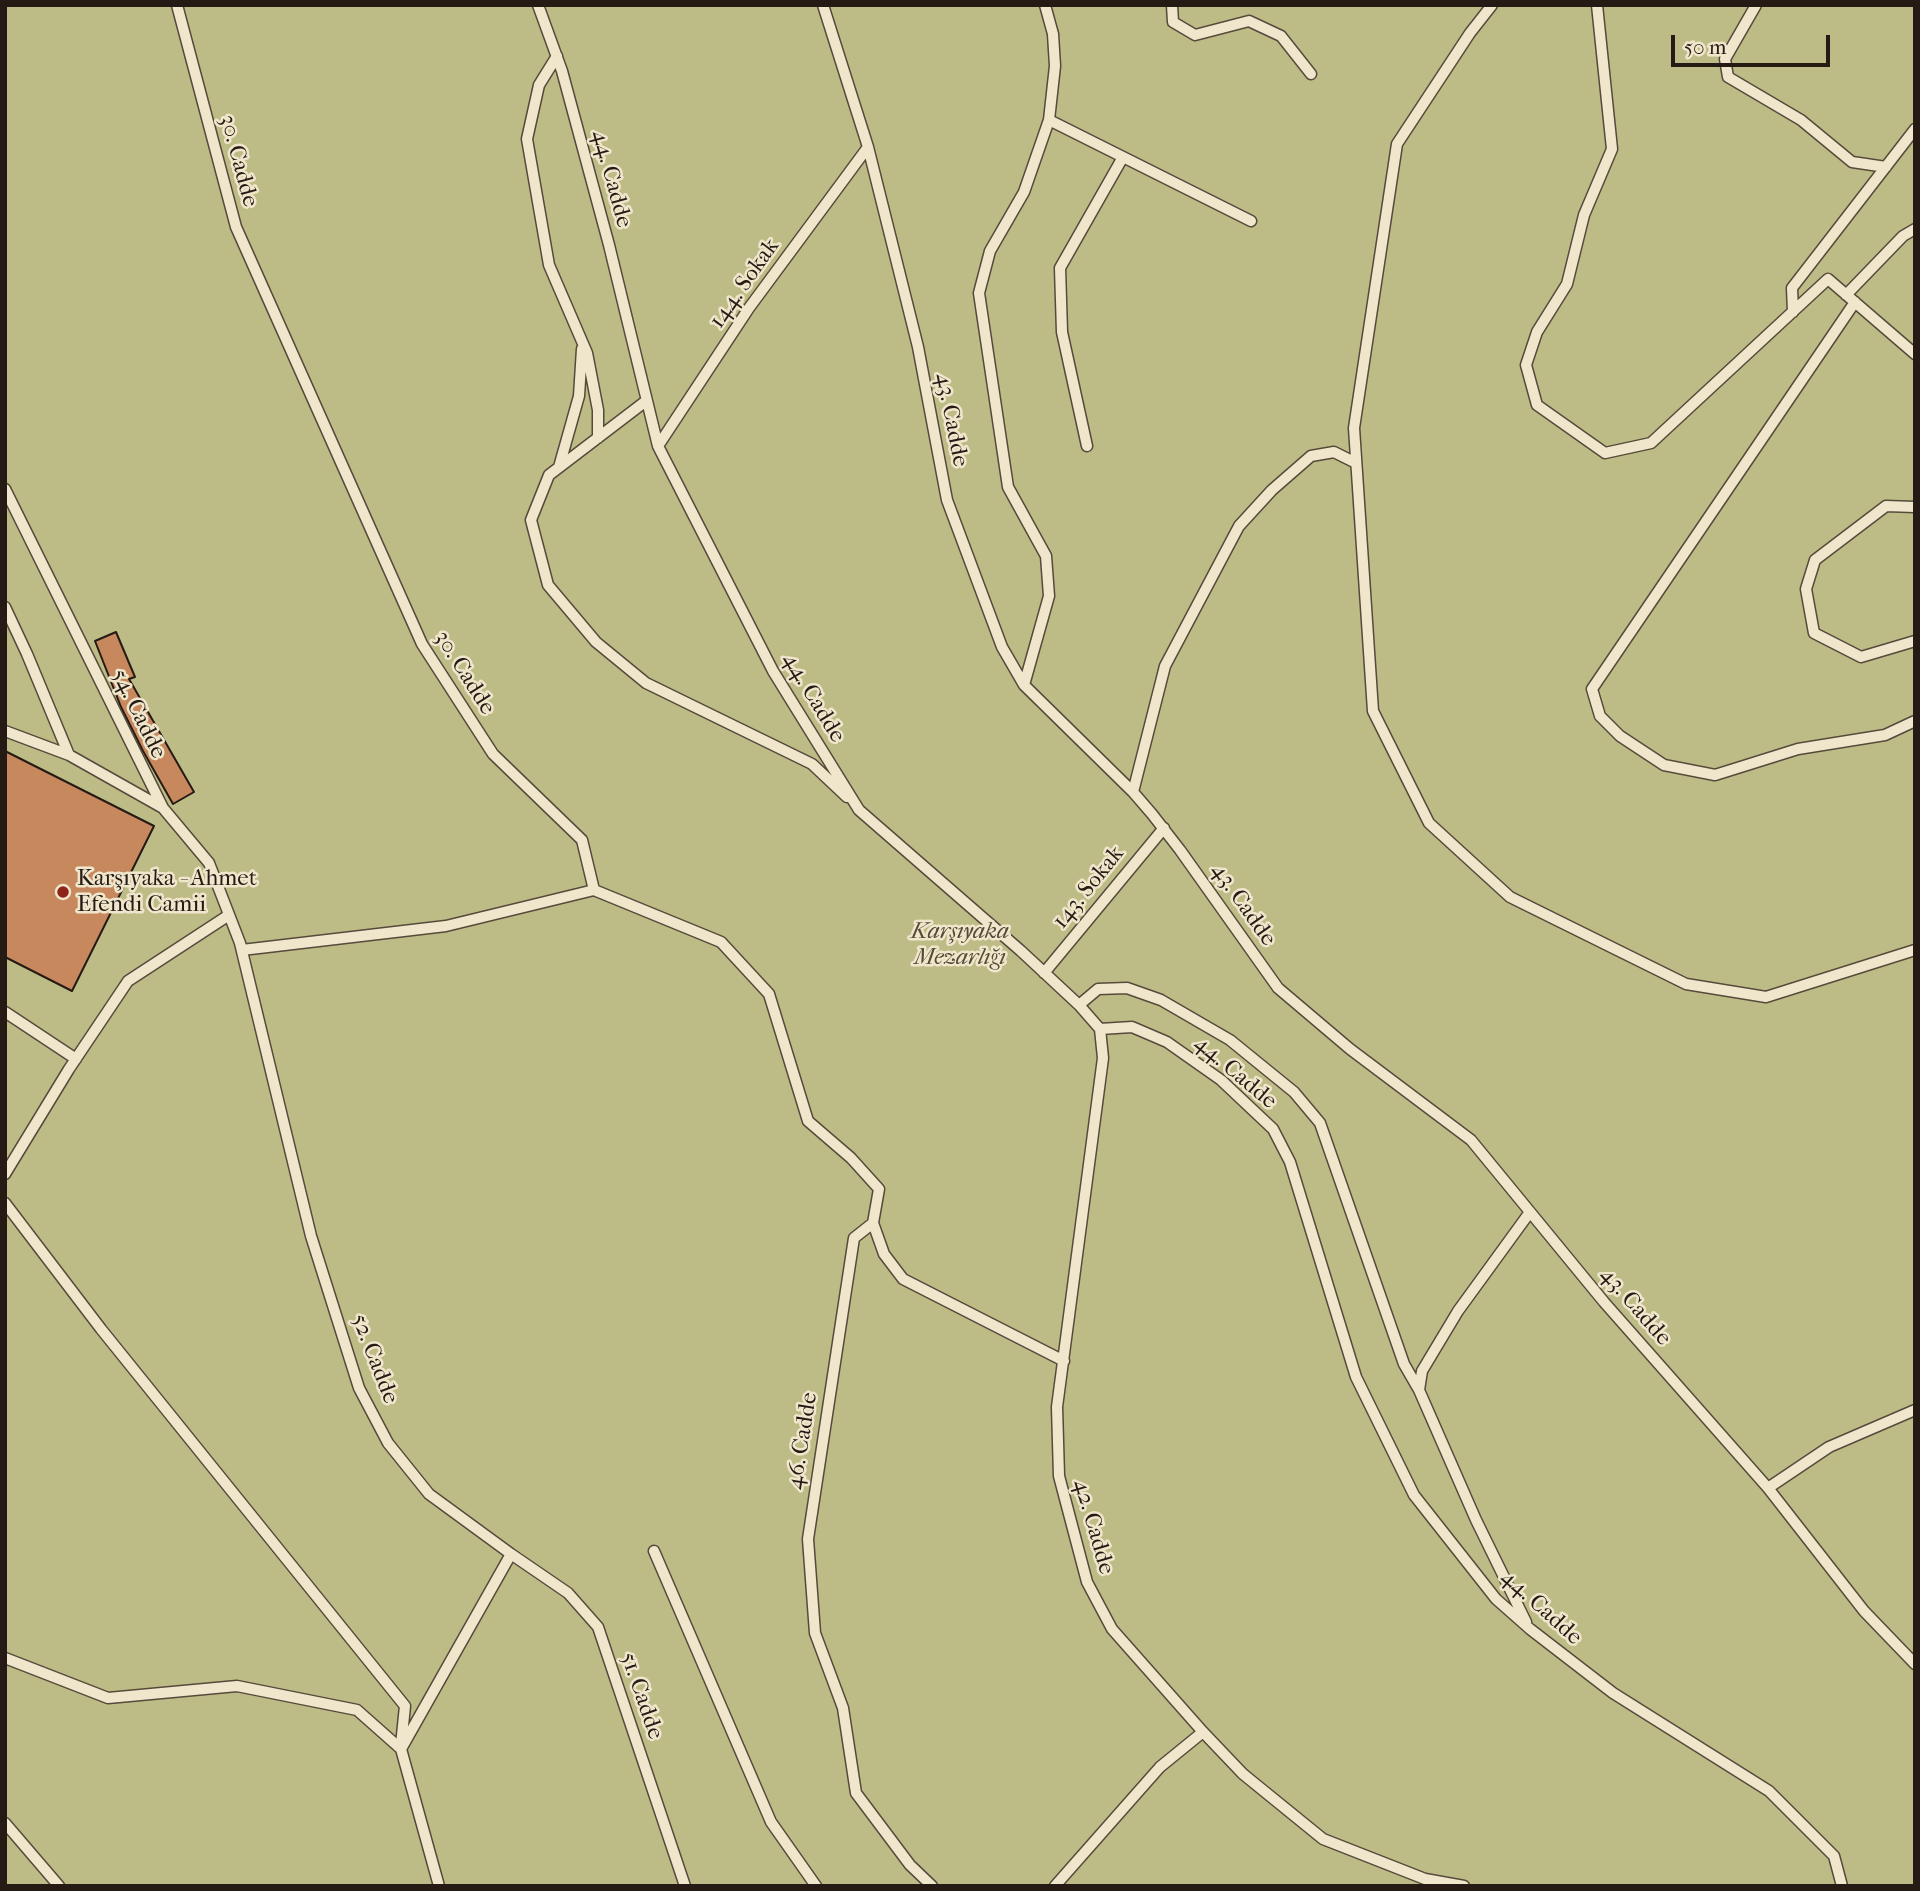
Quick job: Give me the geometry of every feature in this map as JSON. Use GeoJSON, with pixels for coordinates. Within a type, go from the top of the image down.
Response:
{"type":"FeatureCollection","features":[{"type":"Feature","properties":{"kind":"lane","name":"30. Cadde"},"geometry":{"type":"LineString","coordinates":[[177,5],[236,227],[422,644],[493,754],[582,840],[594,890]]}},
{"type":"Feature","properties":{"kind":"lane","name":"44. Cadde"},"geometry":{"type":"LineString","coordinates":[[538,5],[557,56],[609,246],[657,446],[773,671],[859,810],[1044,973],[1079,1005],[1100,1029],[1132,1027],[1167,1042],[1221,1080],[1273,1129],[1290,1162],[1356,1377],[1414,1494],[1496,1599],[1613,1693],[1769,1791],[1834,1857],[1842,1886]]}},
{"type":"Feature","properties":{"kind":"lane","name":"43. Cadde"},"geometry":{"type":"LineString","coordinates":[[823,5],[868,147],[918,347],[947,500],[1002,647],[1024,685],[1133,792],[1164,828],[1278,988],[1350,1049],[1471,1140],[1604,1302],[1768,1488],[1864,1611],[1915,1664]]}},
{"type":"Feature","properties":{"kind":"lane"},"geometry":{"type":"LineString","coordinates":[[1024,685],[1049,596],[1046,556],[1008,488],[979,293],[990,251],[1024,192],[1049,120],[1055,66],[1053,34],[1045,5]]}},
{"type":"Feature","properties":{"kind":"lane"},"geometry":{"type":"LineString","coordinates":[[1172,5],[1172,22],[1195,35],[1248,21],[1281,36],[1311,74]]}},
{"type":"Feature","properties":{"kind":"lane"},"geometry":{"type":"LineString","coordinates":[[1492,5],[1470,33],[1397,144],[1354,428],[1373,711],[1429,823],[1510,897],[1686,984],[1766,997],[1915,950]]}},
{"type":"Feature","properties":{"kind":"lane"},"geometry":{"type":"LineString","coordinates":[[1597,5],[1612,149],[1584,215],[1567,284],[1537,332],[1525,365],[1537,405],[1605,453],[1651,443],[1828,279],[1915,354]]}},
{"type":"Feature","properties":{"kind":"lane"},"geometry":{"type":"LineString","coordinates":[[1756,5],[1725,59],[1728,77],[1801,120],[1852,162],[1886,167]]}},
{"type":"Feature","properties":{"kind":"lane"},"geometry":{"type":"LineString","coordinates":[[557,56],[539,85],[527,139],[549,265],[587,354],[598,410],[598,438]]}},
{"type":"Feature","properties":{"kind":"lane"},"geometry":{"type":"LineString","coordinates":[[1049,120],[1251,221]]}},
{"type":"Feature","properties":{"kind":"lane"},"geometry":{"type":"LineString","coordinates":[[1793,312],[1792,288],[1915,129]]}},
{"type":"Feature","properties":{"kind":"lane","name":"144. Sokak"},"geometry":{"type":"LineString","coordinates":[[657,446],[750,308],[868,147]]}},
{"type":"Feature","properties":{"kind":"lane"},"geometry":{"type":"LineString","coordinates":[[1087,446],[1062,332],[1060,268],[1123,157]]}},
{"type":"Feature","properties":{"kind":"lane"},"geometry":{"type":"LineString","coordinates":[[1915,229],[1903,236],[1850,299],[1592,690],[1600,716],[1620,736],[1664,765],[1716,775],[1798,749],[1885,736],[1915,721]]}},
{"type":"Feature","properties":{"kind":"lane"},"geometry":{"type":"LineString","coordinates":[[559,468],[579,397],[582,342]]}},
{"type":"Feature","properties":{"kind":"lane"},"geometry":{"type":"LineString","coordinates":[[646,401],[550,475],[531,520],[548,585],[596,642],[646,684],[812,764],[859,810]]}},
{"type":"Feature","properties":{"kind":"lane"},"geometry":{"type":"LineString","coordinates":[[1133,792],[1165,666],[1239,526],[1272,490],[1311,456],[1334,452],[1356,463]]}},
{"type":"Feature","properties":{"kind":"lane","name":"54. Cadde"},"geometry":{"type":"LineString","coordinates":[[5,489],[163,808],[209,863],[242,950]]}},
{"type":"Feature","properties":{"kind":"lane"},"geometry":{"type":"LineString","coordinates":[[1915,507],[1886,506],[1815,560],[1806,589],[1814,634],[1861,657],[1915,641]]}},
{"type":"Feature","properties":{"kind":"lane"},"geometry":{"type":"LineString","coordinates":[[5,607],[69,755]]}},
{"type":"Feature","properties":{"kind":"lane"},"geometry":{"type":"LineString","coordinates":[[5,732],[69,755],[163,808]]}},
{"type":"Feature","properties":{"kind":"lane","name":"143. Sokak"},"geometry":{"type":"LineString","coordinates":[[1044,973],[1164,828]]}},
{"type":"Feature","properties":{"kind":"lane"},"geometry":{"type":"LineString","coordinates":[[242,950],[446,926],[594,890],[721,942],[769,994],[808,1122],[851,1158],[879,1189],[873,1223],[884,1254],[903,1279],[1064,1361]]}},
{"type":"Feature","properties":{"kind":"lane"},"geometry":{"type":"LineString","coordinates":[[5,1174],[128,981],[229,915]]}},
{"type":"Feature","properties":{"kind":"lane","name":"52. Cadde"},"geometry":{"type":"LineString","coordinates":[[242,950],[311,1236],[359,1388],[388,1443],[429,1494],[511,1555]]}},
{"type":"Feature","properties":{"kind":"lane"},"geometry":{"type":"LineString","coordinates":[[1079,1005],[1098,989],[1127,988],[1161,1000],[1230,1040],[1294,1093],[1320,1123],[1404,1364],[1419,1390],[1476,1520],[1530,1629]]}},
{"type":"Feature","properties":{"kind":"lane"},"geometry":{"type":"LineString","coordinates":[[5,1012],[76,1059]]}},
{"type":"Feature","properties":{"kind":"lane","name":"42. Cadde"},"geometry":{"type":"LineString","coordinates":[[1100,1029],[1103,1058],[1057,1407],[1059,1476],[1087,1582],[1112,1629],[1203,1732],[1243,1774],[1323,1839],[1425,1879],[1464,1886]]}},
{"type":"Feature","properties":{"kind":"lane"},"geometry":{"type":"LineString","coordinates":[[5,1203],[101,1329],[405,1706],[401,1749],[439,1886]]}},
{"type":"Feature","properties":{"kind":"lane"},"geometry":{"type":"LineString","coordinates":[[1419,1390],[1422,1371],[1458,1311],[1530,1212]]}},
{"type":"Feature","properties":{"kind":"lane","name":"46. Cadde"},"geometry":{"type":"LineString","coordinates":[[873,1223],[854,1238],[808,1539],[815,1633],[842,1708],[856,1793],[910,1865],[932,1886]]}},
{"type":"Feature","properties":{"kind":"lane"},"geometry":{"type":"LineString","coordinates":[[1768,1488],[1829,1447],[1915,1410]]}},
{"type":"Feature","properties":{"kind":"lane"},"geometry":{"type":"LineString","coordinates":[[654,1550],[771,1822],[816,1886]]}},
{"type":"Feature","properties":{"kind":"lane"},"geometry":{"type":"LineString","coordinates":[[401,1749],[511,1555]]}},
{"type":"Feature","properties":{"kind":"lane","name":"51. Cadde"},"geometry":{"type":"LineString","coordinates":[[511,1555],[568,1593],[598,1627],[685,1886]]}},
{"type":"Feature","properties":{"kind":"lane"},"geometry":{"type":"LineString","coordinates":[[5,1658],[108,1698],[237,1686],[356,1710],[401,1749]]}},
{"type":"Feature","properties":{"kind":"lane"},"geometry":{"type":"LineString","coordinates":[[1055,1886],[1160,1767],[1203,1732]]}},
{"type":"Feature","properties":{"kind":"lane"},"geometry":{"type":"LineString","coordinates":[[5,1824],[59,1886]]}},
{"type":"Feature","properties":{"kind":"green space","name":"Karşıyaka Mezarlığı"},"geometry":{"type":"Polygon","coordinates":[[[5,5],[1915,5],[1915,1886],[5,1886],[5,5]]]}},
{"type":"Feature","properties":{"kind":"building"},"geometry":{"type":"Polygon","coordinates":[[[116,632],[135,677],[129,679],[194,792],[173,804],[121,707],[95,641],[116,632]]]}},
{"type":"Feature","properties":{"kind":"building","name":"Karşıyaka - Ahmet Efendi Camii"},"geometry":{"type":"Polygon","coordinates":[[[5,751],[154,826],[72,991],[5,957],[5,751]]]}},
{"type":"Feature","properties":{"kind":"place","name":"Karşıyaka - Ahmet Efendi Camii"},"geometry":{"type":"Point","coordinates":[63,892]}}]}
